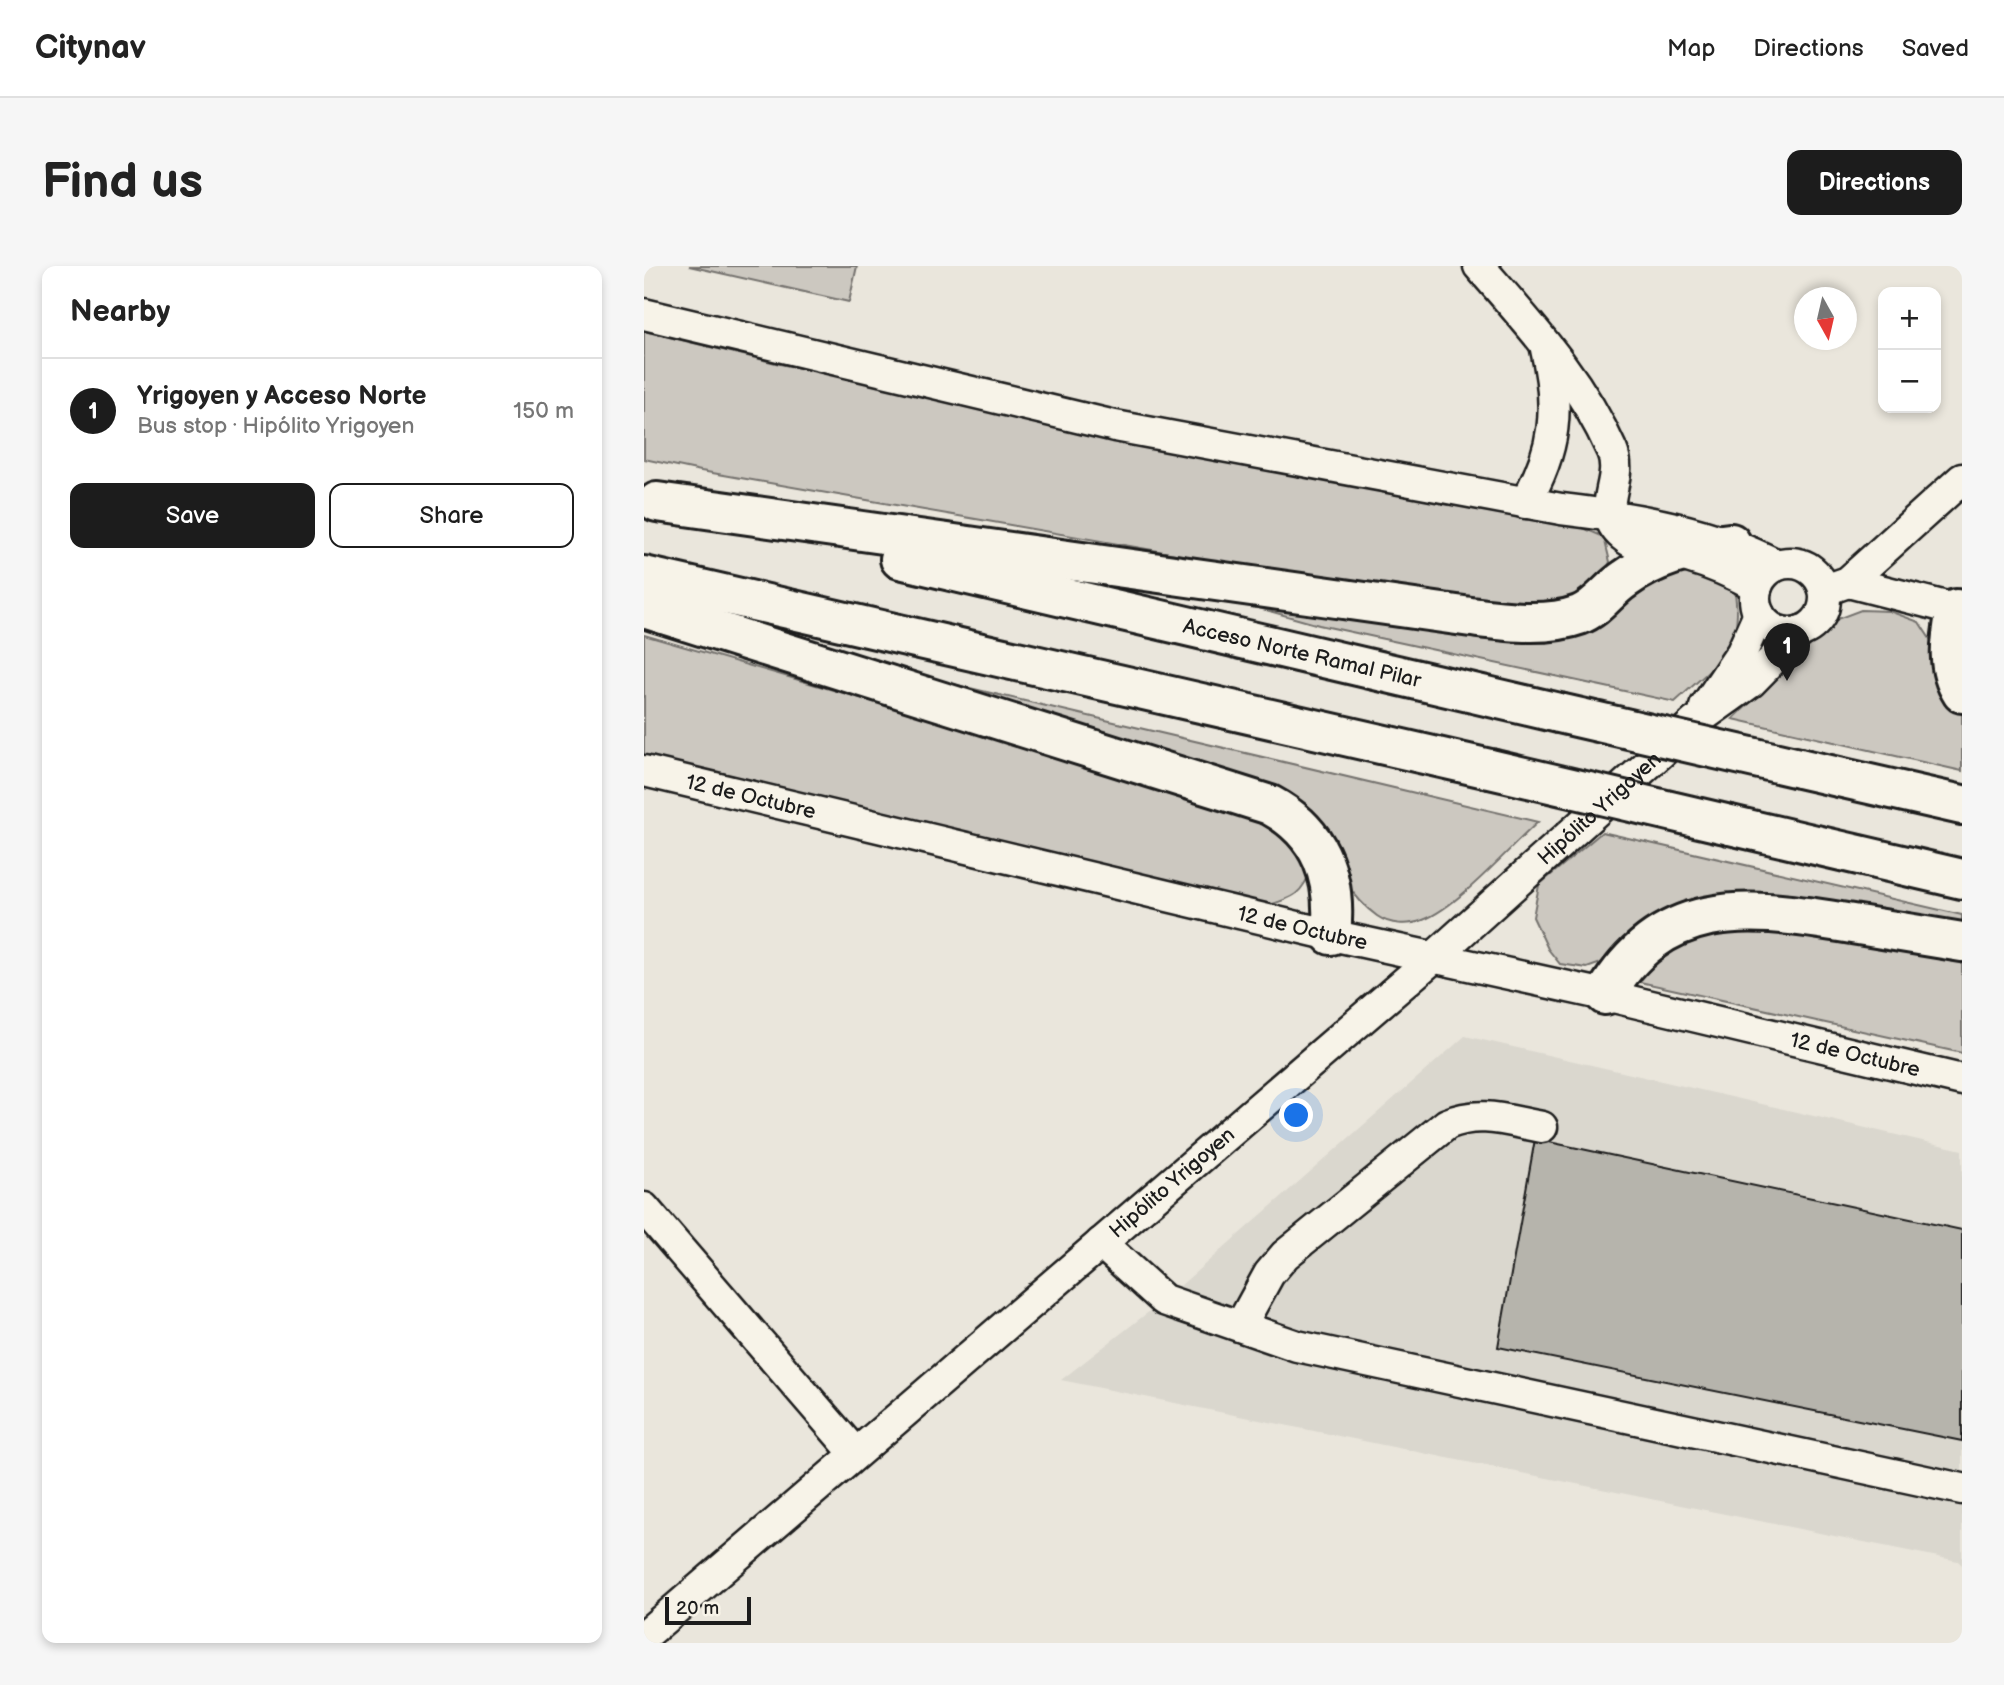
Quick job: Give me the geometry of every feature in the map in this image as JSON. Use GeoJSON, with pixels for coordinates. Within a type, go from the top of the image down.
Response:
{"type":"FeatureCollection","features":[{"type":"Feature","properties":{"kind":"highway"},"geometry":{"type":"LineString","coordinates":[[651,501],[1490,619],[1543,621],[1575,617],[1599,603],[1634,572],[1674,554],[1731,543]]}},
{"type":"Feature","properties":{"kind":"highway","name":"Acceso Norte Ramal Pilar"},"geometry":{"type":"LineString","coordinates":[[651,501],[1962,805]]}},
{"type":"Feature","properties":{"kind":"highway"},"geometry":{"type":"LineString","coordinates":[[644,576],[1962,879]]}},
{"type":"Feature","properties":{"kind":"highway"},"geometry":{"type":"LineString","coordinates":[[644,608],[1270,805],[1297,823],[1321,855],[1332,898],[1331,935]]}},
{"type":"Feature","properties":{"kind":"highway"},"geometry":{"type":"LineString","coordinates":[[1959,610],[1951,662],[1962,693]]}},
{"type":"Feature","properties":{"kind":"highway"},"geometry":{"type":"LineString","coordinates":[[1605,995],[1627,962],[1646,945],[1676,926],[1725,912],[1756,911],[1799,915],[1962,942]]}},
{"type":"Feature","properties":{"kind":"street"},"geometry":{"type":"LineString","coordinates":[[1479,266],[1572,376],[1598,420],[1616,460],[1608,514],[1616,530],[1631,542],[1658,552],[1722,568],[1764,588]]}},
{"type":"Feature","properties":{"kind":"street"},"geometry":{"type":"LineString","coordinates":[[644,314],[1115,426],[1525,503],[1608,514],[1710,536],[1731,543],[1764,588],[1772,628],[1791,633],[1810,627],[1837,586],[1962,479]]}},
{"type":"Feature","properties":{"kind":"street"},"geometry":{"type":"LineString","coordinates":[[1525,503],[1547,458],[1555,411],[1554,382],[1544,342]]}},
{"type":"Feature","properties":{"kind":"street"},"geometry":{"type":"LineString","coordinates":[[1764,588],[1797,563],[1837,586],[1959,610]]}},
{"type":"Feature","properties":{"kind":"street","name":"Hipólito Yrigoyen"},"geometry":{"type":"LineString","coordinates":[[1695,722],[1742,652],[1764,588]]}},
{"type":"Feature","properties":{"kind":"street","name":"Hipólito Yrigoyen"},"geometry":{"type":"LineString","coordinates":[[644,1636],[1433,958],[1695,722],[1751,682],[1801,631]]}},
{"type":"Feature","properties":{"kind":"street","name":"12 de Octubre"},"geometry":{"type":"LineString","coordinates":[[644,771],[1331,935],[1605,995],[1962,1080]]}},
{"type":"Feature","properties":{"kind":"street"},"geometry":{"type":"LineString","coordinates":[[1241,1325],[1269,1274],[1285,1255],[1447,1124],[1466,1116],[1476,1116],[1542,1127]]}},
{"type":"Feature","properties":{"kind":"street"},"geometry":{"type":"LineString","coordinates":[[644,1208],[855,1453]]}},
{"type":"Feature","properties":{"kind":"street"},"geometry":{"type":"LineString","coordinates":[[1101,1243],[1164,1300],[1297,1346],[1962,1489]]}},
{"type":"Feature","properties":{"kind":"shaded area"},"geometry":{"type":"Polygon","coordinates":[[[689,266],[857,266],[849,302],[689,266]]]}},
{"type":"Feature","properties":{"kind":"shaded area"},"geometry":{"type":"Polygon","coordinates":[[[644,331],[780,364],[1581,527],[1604,537],[1610,562],[1600,584],[1574,603],[1545,608],[1347,584],[644,459],[644,331]]]}},
{"type":"Feature","properties":{"kind":"shaded area"},"geometry":{"type":"Polygon","coordinates":[[[1675,567],[1728,576],[1735,592],[1737,613],[1736,627],[1727,655],[1675,702],[1319,625],[1170,583],[1517,637],[1675,567]]]}},
{"type":"Feature","properties":{"kind":"shaded area"},"geometry":{"type":"Polygon","coordinates":[[[1861,610],[1889,611],[1919,622],[1932,642],[1962,711],[1962,771],[1733,719],[1837,619],[1861,610]]]}},
{"type":"Feature","properties":{"kind":"shaded area"},"geometry":{"type":"Polygon","coordinates":[[[644,635],[1252,812],[1286,826],[1312,868],[1304,885],[1294,895],[1263,907],[644,755],[644,635]]]}},
{"type":"Feature","properties":{"kind":"shaded area"},"geometry":{"type":"Polygon","coordinates":[[[877,666],[1538,822],[1452,903],[1423,920],[1405,924],[1393,923],[1377,916],[1356,896],[1339,871],[1311,818],[877,666]]]}},
{"type":"Feature","properties":{"kind":"shaded area"},"geometry":{"type":"Polygon","coordinates":[[[1602,832],[1962,915],[1962,931],[1773,902],[1587,968],[1560,964],[1548,949],[1533,917],[1539,885],[1602,832]]]}},
{"type":"Feature","properties":{"kind":"shaded area"},"geometry":{"type":"Polygon","coordinates":[[[1747,922],[1962,956],[1962,1053],[1640,982],[1639,961],[1665,945],[1747,922]]]}},
{"type":"Feature","properties":{"kind":"shaded area"},"geometry":{"type":"Polygon","coordinates":[[[1465,1036],[1962,1150],[1962,1565],[1958,1561],[1061,1380],[1164,1300],[1465,1036]]]}},
{"type":"Feature","properties":{"kind":"building"},"geometry":{"type":"Polygon","coordinates":[[[1535,1139],[1962,1230],[1962,1441],[1498,1347],[1535,1139]]]}},
{"type":"Feature","properties":{"kind":"place","name":"Yrigoyen y Acceso Norte"},"geometry":{"type":"Point","coordinates":[1787,681]}}]}
